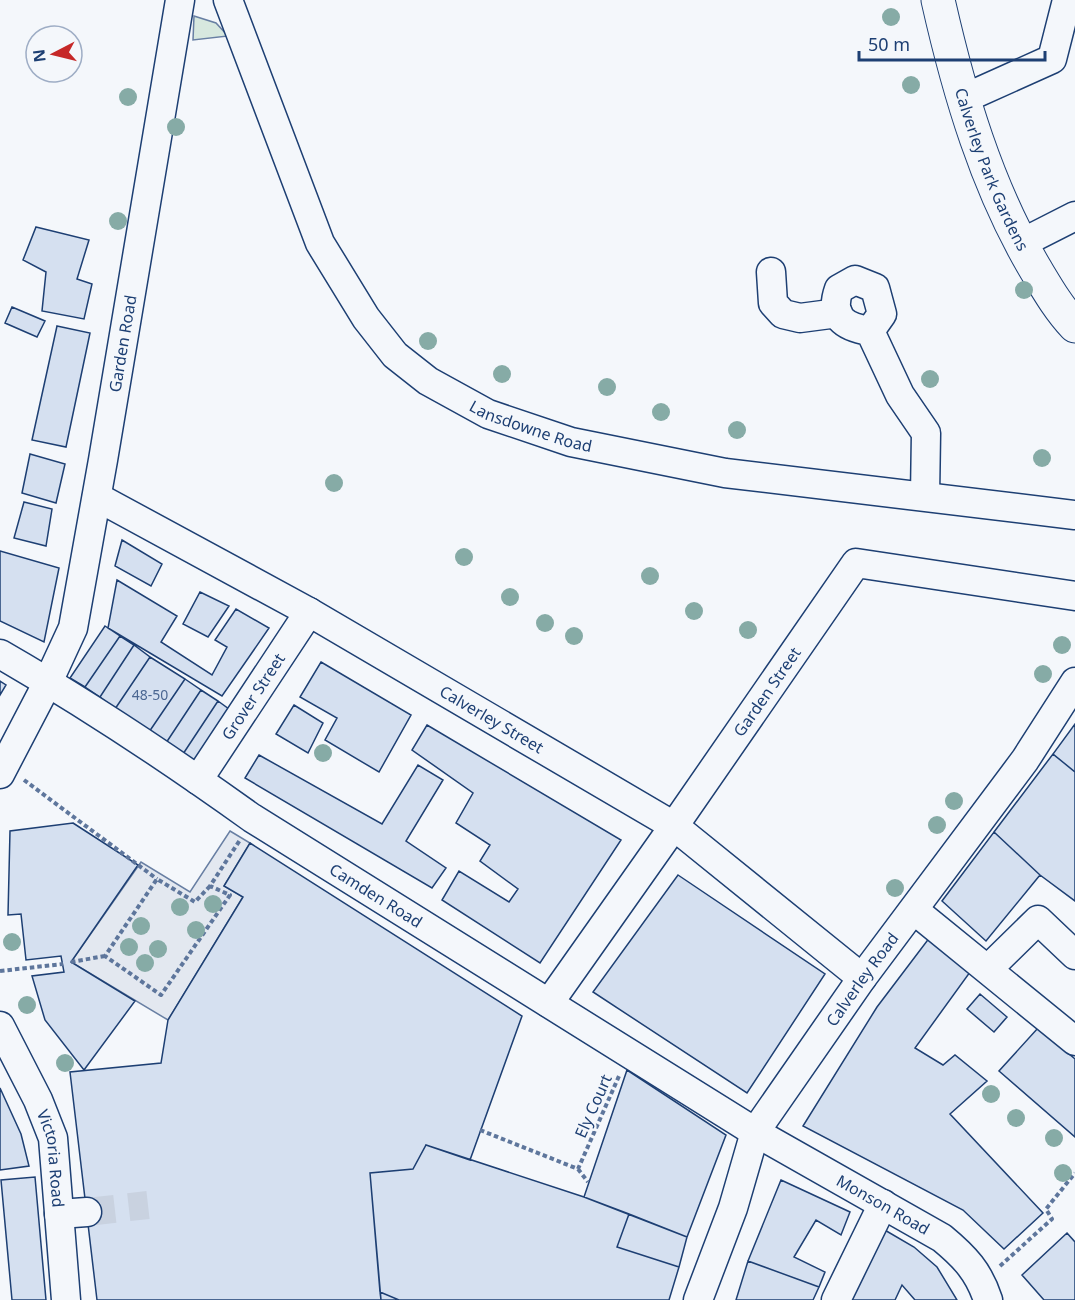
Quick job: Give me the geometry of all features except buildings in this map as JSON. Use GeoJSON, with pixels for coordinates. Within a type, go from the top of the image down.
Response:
{"type":"FeatureCollection","features":[{"type":"Feature","properties":{"kind":"main road","name":"Calverley Park Gardens"},"geometry":{"type":"LineString","coordinates":[[938,0],[963,99],[994,186],[1020,244],[1059,309],[1075,326]]}},
{"type":"Feature","properties":{"kind":"street","name":"Garden Road"},"geometry":{"type":"LineString","coordinates":[[48,682],[73,628],[180,0]]}},
{"type":"Feature","properties":{"kind":"street","name":"Lansdowne Road"},"geometry":{"type":"LineString","coordinates":[[228,0],[320,243],[366,318],[395,355],[428,381],[488,414],[571,442],[725,473],[1075,515]]}},
{"type":"Feature","properties":{"kind":"street"},"geometry":{"type":"LineString","coordinates":[[963,99],[1052,59],[1066,0]]}},
{"type":"Feature","properties":{"kind":"street"},"geometry":{"type":"LineString","coordinates":[[1020,244],[1075,216]]}},
{"type":"Feature","properties":{"kind":"street"},"geometry":{"type":"LineString","coordinates":[[771,272],[773,303],[783,314],[800,318],[838,313]]}},
{"type":"Feature","properties":{"kind":"street"},"geometry":{"type":"LineString","coordinates":[[855,280],[875,288],[882,314],[870,331],[852,328],[840,319],[838,313],[835,301],[839,289],[855,280]]}},
{"type":"Feature","properties":{"kind":"street"},"geometry":{"type":"LineString","coordinates":[[870,331],[900,395],[926,433],[925,496]]}},
{"type":"Feature","properties":{"kind":"street","name":"Calverley Street"},"geometry":{"type":"LineString","coordinates":[[97,497],[309,612],[674,826],[862,978]]}},
{"type":"Feature","properties":{"kind":"street","name":"Garden Street"},"geometry":{"type":"LineString","coordinates":[[549,1003],[856,563],[1075,596]]}},
{"type":"Feature","properties":{"kind":"street","name":"Grover Street"},"geometry":{"type":"LineString","coordinates":[[198,780],[309,612]]}},
{"type":"Feature","properties":{"kind":"street","name":"Camden Road"},"geometry":{"type":"LineString","coordinates":[[0,654],[48,682],[252,818],[755,1132]]}},
{"type":"Feature","properties":{"kind":"street"},"geometry":{"type":"LineString","coordinates":[[2,770],[48,682]]}},
{"type":"Feature","properties":{"kind":"street","name":"Calverley Road"},"geometry":{"type":"LineString","coordinates":[[698,1300],[733,1208],[755,1132],[862,978],[1025,760],[1075,682]]}},
{"type":"Feature","properties":{"kind":"street"},"geometry":{"type":"LineString","coordinates":[[914,910],[1075,1041]]}},
{"type":"Feature","properties":{"kind":"street"},"geometry":{"type":"LineString","coordinates":[[988,969],[1038,920],[1075,955]]}},
{"type":"Feature","properties":{"kind":"street","name":"Victoria Road"},"geometry":{"type":"LineString","coordinates":[[0,1026],[38,1100],[53,1138],[66,1300]]}},
{"type":"Feature","properties":{"kind":"street","name":"Monson Road"},"geometry":{"type":"LineString","coordinates":[[755,1132],[942,1238],[963,1255],[990,1294]]}},
{"type":"Feature","properties":{"kind":"street"},"geometry":{"type":"LineString","coordinates":[[836,1300],[883,1204]]}},
{"type":"Feature","properties":{"kind":"street"},"geometry":{"type":"LineString","coordinates":[[59,1214],[87,1212]]}},
{"type":"Feature","properties":{"kind":"street"},"geometry":{"type":"LineString","coordinates":[[990,1294],[1013,1300]]}},
{"type":"Feature","properties":{"kind":"path"},"geometry":{"type":"LineString","coordinates":[[2,770],[157,879],[195,902],[210,886],[241,838]]}},
{"type":"Feature","properties":{"kind":"path"},"geometry":{"type":"LineString","coordinates":[[105,956],[157,879]]}},
{"type":"Feature","properties":{"kind":"path"},"geometry":{"type":"LineString","coordinates":[[71,962],[105,956],[161,995],[230,896],[210,886]]}},
{"type":"Feature","properties":{"kind":"path"},"geometry":{"type":"LineString","coordinates":[[0,971],[63,964]]}},
{"type":"Feature","properties":{"kind":"path","name":"Ely Court"},"geometry":{"type":"LineString","coordinates":[[578,1168],[629,1053]]}},
{"type":"Feature","properties":{"kind":"path"},"geometry":{"type":"LineString","coordinates":[[480,1130],[578,1168],[588,1182]]}},
{"type":"Feature","properties":{"kind":"path"},"geometry":{"type":"LineString","coordinates":[[990,1294],[1052,1219],[1046,1209],[1075,1173]]}},
{"type":"Feature","properties":{"kind":"shaded area"},"geometry":{"type":"Polygon","coordinates":[[[194,16],[216,23],[228,36],[193,40],[194,16]]]}},
{"type":"Feature","properties":{"kind":"shaded area"},"geometry":{"type":"Polygon","coordinates":[[[230,831],[250,843],[224,886],[243,897],[168,1020],[71,962],[141,862],[190,892],[230,831]]]}},
{"type":"Feature","properties":{"kind":"tunnel"},"geometry":{"type":"LineString","coordinates":[[87,1212],[148,1205]]}}]}
